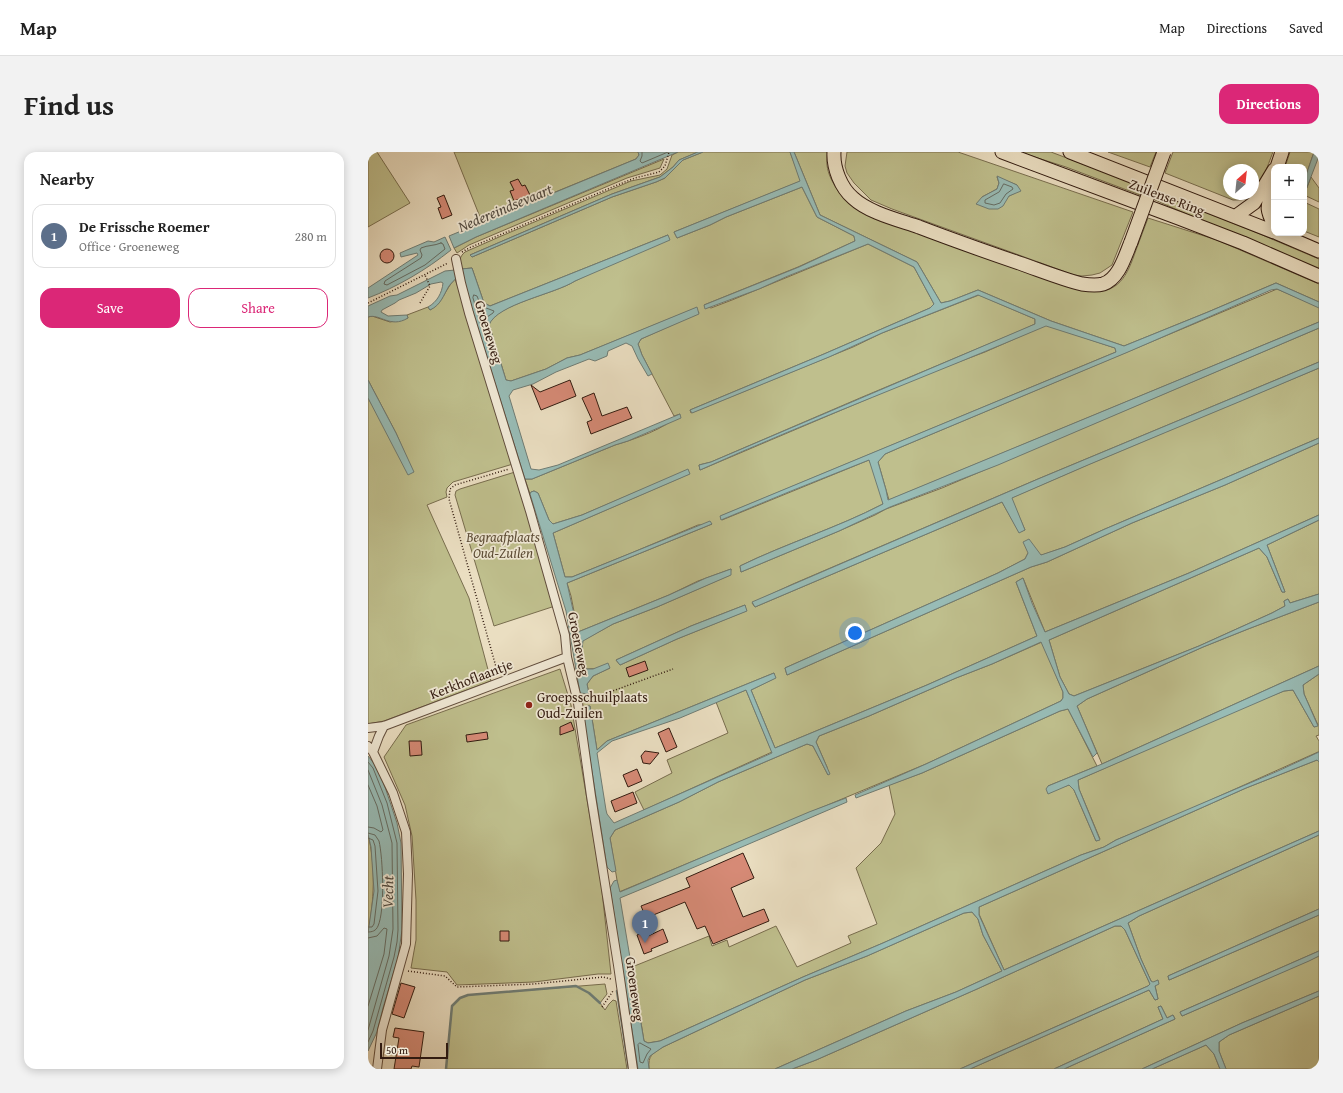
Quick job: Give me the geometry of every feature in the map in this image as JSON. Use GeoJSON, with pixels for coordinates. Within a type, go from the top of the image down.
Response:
{"type":"FeatureCollection","features":[{"type":"Feature","properties":{"kind":"main road"},"geometry":{"type":"LineString","coordinates":[[834,152],[839,179],[846,191],[853,199],[869,208],[969,246],[1073,282],[1093,286],[1102,285],[1108,282],[1114,276],[1122,262],[1164,152]]}},
{"type":"Feature","properties":{"kind":"main road"},"geometry":{"type":"LineString","coordinates":[[837,170],[842,152]]}},
{"type":"Feature","properties":{"kind":"main road","name":"Zuilense Ring"},"geometry":{"type":"LineString","coordinates":[[1002,152],[1243,243],[1319,276]]}},
{"type":"Feature","properties":{"kind":"main road","name":"Zuilense Ring"},"geometry":{"type":"LineString","coordinates":[[1070,152],[1271,231]]}},
{"type":"Feature","properties":{"kind":"main road"},"geometry":{"type":"LineString","coordinates":[[1236,216],[1254,203],[1271,174]]}},
{"type":"Feature","properties":{"kind":"main road"},"geometry":{"type":"LineString","coordinates":[[1271,194],[1267,210],[1271,219]]}},
{"type":"Feature","properties":{"kind":"main road"},"geometry":{"type":"LineString","coordinates":[[1284,236],[1319,251]]}},
{"type":"Feature","properties":{"kind":"street","name":"Groeneweg"},"geometry":{"type":"LineString","coordinates":[[456,259],[469,313],[517,466],[565,635],[567,656],[578,703],[633,1069]]}},
{"type":"Feature","properties":{"kind":"street","name":"Kerkhoflaantje"},"geometry":{"type":"LineString","coordinates":[[368,728],[384,726],[567,656]]}},
{"type":"Feature","properties":{"kind":"street"},"geometry":{"type":"LineString","coordinates":[[377,1069],[382,1030],[400,970],[406,944],[408,874],[406,832],[393,793],[370,749],[377,740],[384,726]]}},
{"type":"Feature","properties":{"kind":"path"},"geometry":{"type":"LineString","coordinates":[[368,303],[456,259],[461,253],[476,245],[635,178],[659,172],[665,166],[669,152]]}},
{"type":"Feature","properties":{"kind":"path"},"geometry":{"type":"LineString","coordinates":[[420,303],[430,286],[425,275]]}},
{"type":"Feature","properties":{"kind":"path"},"geometry":{"type":"LineString","coordinates":[[500,682],[449,499],[450,489],[455,485],[517,466]]}},
{"type":"Feature","properties":{"kind":"path"},"geometry":{"type":"LineString","coordinates":[[578,703],[673,670]]}},
{"type":"Feature","properties":{"kind":"path"},"geometry":{"type":"LineString","coordinates":[[400,970],[445,976],[457,987],[534,984],[603,977],[620,980],[602,1007]]}},
{"type":"Feature","properties":{"kind":"green space"},"geometry":{"type":"Polygon","coordinates":[[[368,152],[377,152],[410,203],[368,227],[368,152]]]}},
{"type":"Feature","properties":{"kind":"green space"},"geometry":{"type":"Polygon","coordinates":[[[454,152],[638,152],[639,155],[636,159],[482,222],[454,152]]]}},
{"type":"Feature","properties":{"kind":"green space"},"geometry":{"type":"Polygon","coordinates":[[[678,152],[698,152],[679,160],[673,167],[660,177],[612,194],[470,255],[472,257],[612,197],[656,182],[665,178],[683,160],[703,152],[790,152],[801,181],[674,232],[677,238],[802,187],[817,217],[854,236],[855,241],[798,267],[704,305],[711,308],[868,244],[914,267],[934,304],[930,308],[690,410],[691,413],[853,347],[882,333],[979,295],[1035,319],[1035,324],[1022,330],[711,462],[699,465],[700,470],[924,375],[985,352],[1046,325],[1115,348],[1116,352],[721,516],[722,520],[869,460],[878,480],[883,504],[848,521],[740,566],[741,572],[839,531],[886,509],[942,488],[1319,328],[1319,362],[1038,479],[752,603],[755,607],[1002,502],[1019,532],[1025,530],[1011,498],[1126,448],[1319,368],[1319,438],[1065,547],[1042,555],[1028,553],[1025,559],[998,573],[785,668],[787,675],[1031,567],[1047,562],[1132,523],[1225,485],[1319,443],[1319,515],[1189,573],[1045,632],[1023,578],[1016,582],[1037,636],[927,685],[775,748],[751,690],[775,678],[774,673],[607,741],[597,750],[590,706],[586,706],[583,709],[580,693],[589,694],[587,684],[593,676],[610,668],[586,669],[582,641],[613,624],[657,607],[730,575],[731,569],[698,581],[669,595],[578,632],[567,583],[712,524],[698,525],[572,577],[565,577],[553,533],[689,474],[688,470],[582,515],[553,524],[549,520],[538,493],[534,491],[530,494],[525,479],[532,479],[615,445],[649,433],[658,429],[680,414],[674,416],[642,355],[638,344],[641,339],[699,313],[696,308],[580,355],[567,358],[546,369],[511,381],[506,380],[489,324],[494,317],[514,305],[566,286],[668,235],[490,306],[484,303],[472,268],[461,269],[460,260],[465,252],[499,237],[631,181],[660,175],[667,169],[672,155],[678,152]],[[745,605],[691,626],[616,660],[620,665],[677,639],[746,611],[745,605]]]}},
{"type":"Feature","properties":{"kind":"green space"},"geometry":{"type":"Polygon","coordinates":[[[794,152],[828,152],[828,172],[837,190],[846,200],[1087,291],[1107,290],[1120,282],[1133,259],[1148,218],[1217,240],[1319,284],[1319,302],[1276,283],[1124,346],[1051,321],[978,290],[941,303],[917,262],[820,215],[794,152]]]}},
{"type":"Feature","properties":{"kind":"green space"},"geometry":{"type":"Polygon","coordinates":[[[847,152],[958,152],[1133,212],[1112,265],[1100,273],[1082,276],[1074,275],[871,200],[854,183],[847,173],[845,166],[847,152]],[[997,177],[999,183],[997,189],[982,197],[1009,196],[1015,193],[1017,185],[997,177]]]}},
{"type":"Feature","properties":{"kind":"green space"},"geometry":{"type":"Polygon","coordinates":[[[1019,152],[1051,152],[1143,187],[1140,195],[1066,167],[1019,152]]]}},
{"type":"Feature","properties":{"kind":"green space"},"geometry":{"type":"Polygon","coordinates":[[[1108,152],[1156,152],[1150,167],[1108,152]]]}},
{"type":"Feature","properties":{"kind":"green space"},"geometry":{"type":"Polygon","coordinates":[[[1173,152],[1273,152],[1259,186],[1259,164],[1223,164],[1223,196],[1165,173],[1173,152]]]}},
{"type":"Feature","properties":{"kind":"green space"},"geometry":{"type":"Polygon","coordinates":[[[1290,152],[1314,152],[1307,172],[1307,164],[1286,164],[1290,152]]]}},
{"type":"Feature","properties":{"kind":"green space"},"geometry":{"type":"Polygon","coordinates":[[[664,159],[660,168],[627,178],[469,245],[457,253],[454,248],[476,237],[664,159]]]}},
{"type":"Feature","properties":{"kind":"green space"},"geometry":{"type":"Polygon","coordinates":[[[1311,177],[1319,188],[1319,202],[1307,196],[1307,187],[1311,177]]]}},
{"type":"Feature","properties":{"kind":"green space"},"geometry":{"type":"Polygon","coordinates":[[[1158,193],[1319,259],[1319,273],[1155,200],[1158,193]]]}},
{"type":"Feature","properties":{"kind":"green space"},"geometry":{"type":"Polygon","coordinates":[[[1307,203],[1319,209],[1319,237],[1307,232],[1307,203]]]}},
{"type":"Feature","properties":{"kind":"green space"},"geometry":{"type":"Polygon","coordinates":[[[455,279],[471,325],[513,464],[453,482],[447,488],[447,497],[427,505],[469,598],[491,681],[384,721],[368,724],[368,398],[413,472],[396,433],[368,380],[368,317],[372,316],[390,322],[408,318],[407,315],[428,307],[430,310],[438,304],[455,279]]]}},
{"type":"Feature","properties":{"kind":"green space"},"geometry":{"type":"Polygon","coordinates":[[[1277,289],[1319,307],[1319,322],[889,500],[878,462],[885,454],[1277,289]]]}},
{"type":"Feature","properties":{"kind":"green space","name":"Begraafplaats Oud-Zuilen"},"geometry":{"type":"Polygon","coordinates":[[[515,472],[555,606],[494,626],[455,495],[456,491],[460,489],[515,472]]]}},
{"type":"Feature","properties":{"kind":"green space"},"geometry":{"type":"Polygon","coordinates":[[[1319,520],[1319,594],[1290,603],[1288,599],[1284,601],[1285,606],[1272,613],[1199,646],[1074,696],[1069,694],[1060,677],[1049,640],[1259,548],[1267,557],[1282,592],[1285,592],[1267,545],[1319,520]]]}},
{"type":"Feature","properties":{"kind":"green space"},"geometry":{"type":"Polygon","coordinates":[[[1319,602],[1319,666],[1102,764],[1077,706],[1087,699],[1203,647],[1319,602]]]}},
{"type":"Feature","properties":{"kind":"green space"},"geometry":{"type":"Polygon","coordinates":[[[1042,642],[1063,692],[1063,698],[1061,701],[926,764],[619,892],[610,838],[615,830],[679,802],[718,782],[807,744],[813,746],[828,775],[827,767],[816,742],[819,736],[1042,642]]]}},
{"type":"Feature","properties":{"kind":"green space"},"geometry":{"type":"Polygon","coordinates":[[[560,669],[571,705],[601,882],[611,974],[598,974],[534,982],[457,985],[447,972],[411,968],[416,940],[416,900],[412,836],[405,805],[384,757],[406,725],[560,669]]]}},
{"type":"Feature","properties":{"kind":"green space"},"geometry":{"type":"Polygon","coordinates":[[[1319,674],[1319,735],[1316,736],[1319,741],[1319,752],[1177,815],[1116,840],[1104,847],[1081,855],[660,1041],[648,1043],[644,1041],[632,967],[709,936],[712,946],[727,940],[729,947],[776,926],[797,967],[851,943],[848,936],[877,924],[856,868],[881,843],[895,814],[889,785],[922,773],[1060,711],[1068,709],[1097,766],[1048,786],[1063,787],[1069,785],[1074,790],[1096,841],[1100,839],[1079,789],[1078,780],[1241,708],[1284,691],[1293,690],[1314,727],[1318,725],[1304,694],[1303,685],[1319,674]]]}},
{"type":"Feature","properties":{"kind":"green space"},"geometry":{"type":"Polygon","coordinates":[[[746,690],[772,752],[644,810],[635,792],[672,773],[667,760],[728,733],[716,702],[746,690]]]}},
{"type":"Feature","properties":{"kind":"green space"},"geometry":{"type":"Polygon","coordinates":[[[1317,760],[1319,762],[1319,831],[1004,970],[979,914],[979,907],[1246,788],[1317,760]]]}},
{"type":"Feature","properties":{"kind":"green space"},"geometry":{"type":"Polygon","coordinates":[[[368,834],[371,846],[373,884],[372,909],[368,933],[368,834]]]}},
{"type":"Feature","properties":{"kind":"green space"},"geometry":{"type":"Polygon","coordinates":[[[1319,835],[1319,909],[1168,976],[1169,980],[1319,915],[1319,951],[1180,1012],[1182,1016],[1319,956],[1319,991],[1242,1023],[1142,1069],[1064,1069],[1175,1019],[1173,1015],[1167,1018],[1161,1006],[1158,1007],[1163,1019],[1054,1069],[970,1069],[1149,990],[1155,1000],[1158,999],[1155,986],[1158,980],[1153,983],[1151,981],[1128,923],[1139,916],[1319,835]]]}},
{"type":"Feature","properties":{"kind":"green space"},"geometry":{"type":"Polygon","coordinates":[[[972,912],[978,919],[983,935],[1002,971],[956,992],[906,1011],[775,1069],[649,1069],[650,1058],[656,1051],[663,1047],[805,980],[867,956],[964,913],[972,912]]]}},
{"type":"Feature","properties":{"kind":"green space"},"geometry":{"type":"Polygon","coordinates":[[[1115,926],[1121,926],[1125,930],[1150,984],[1148,986],[960,1069],[792,1069],[816,1060],[977,989],[1115,926]]]}},
{"type":"Feature","properties":{"kind":"green space"},"geometry":{"type":"Polygon","coordinates":[[[605,984],[607,994],[600,1003],[605,1010],[613,1000],[616,1001],[627,1069],[446,1069],[452,1006],[460,998],[468,995],[605,984]]]}},
{"type":"Feature","properties":{"kind":"green space"},"geometry":{"type":"Polygon","coordinates":[[[1319,996],[1319,1068],[1226,1069],[1219,1051],[1219,1042],[1229,1035],[1319,996]]]}},
{"type":"Feature","properties":{"kind":"green space"},"geometry":{"type":"Polygon","coordinates":[[[1206,1045],[1214,1054],[1220,1069],[1152,1069],[1206,1045]]]}},
{"type":"Feature","properties":{"kind":"water"},"geometry":{"type":"Polygon","coordinates":[[[638,152],[678,152],[476,237],[454,248],[449,236],[636,159],[639,155],[638,152]]]}},
{"type":"Feature","properties":{"kind":"water"},"geometry":{"type":"Polygon","coordinates":[[[698,152],[703,152],[683,160],[665,178],[612,197],[472,257],[470,255],[612,194],[660,177],[673,167],[679,160],[698,152]]]}},
{"type":"Feature","properties":{"kind":"water"},"geometry":{"type":"Polygon","coordinates":[[[790,152],[794,152],[820,215],[917,262],[941,303],[978,290],[1051,321],[1124,346],[1276,283],[1319,302],[1319,308],[1277,289],[1271,290],[885,454],[878,462],[888,500],[1319,322],[1319,328],[998,465],[890,507],[839,531],[741,572],[740,566],[848,521],[883,504],[869,460],[721,520],[720,516],[1116,352],[1115,348],[1046,326],[700,470],[699,465],[711,462],[1035,324],[1035,319],[978,295],[882,333],[829,357],[692,413],[690,410],[930,308],[934,304],[914,267],[868,244],[759,289],[705,309],[704,305],[799,267],[855,241],[854,236],[817,217],[802,187],[677,238],[674,232],[800,181],[790,152]]]}},
{"type":"Feature","properties":{"kind":"water"},"geometry":{"type":"Polygon","coordinates":[[[1314,152],[1319,152],[1319,156],[1307,187],[1307,172],[1314,152]]]}},
{"type":"Feature","properties":{"kind":"water"},"geometry":{"type":"Polygon","coordinates":[[[997,176],[1017,185],[1021,191],[1009,196],[1003,206],[998,209],[989,209],[976,204],[982,197],[997,189],[999,183],[997,176]]]}},
{"type":"Feature","properties":{"kind":"water"},"geometry":{"type":"Polygon","coordinates":[[[668,235],[670,240],[566,286],[514,305],[494,318],[489,325],[506,380],[511,381],[546,369],[567,358],[580,355],[697,307],[699,314],[641,339],[638,344],[652,374],[648,376],[632,346],[626,343],[608,351],[607,356],[595,361],[589,359],[556,372],[533,384],[513,390],[509,396],[531,469],[539,470],[558,465],[680,414],[681,418],[628,441],[532,479],[525,479],[473,313],[461,269],[472,268],[484,303],[490,306],[668,235]]]}},
{"type":"Feature","properties":{"kind":"water"},"geometry":{"type":"Polygon","coordinates":[[[445,237],[451,250],[411,277],[390,289],[368,298],[368,288],[418,255],[417,253],[401,257],[400,253],[428,241],[434,242],[445,237]]]}},
{"type":"Feature","properties":{"kind":"water"},"geometry":{"type":"Polygon","coordinates":[[[455,270],[458,276],[434,308],[430,310],[428,307],[434,303],[440,294],[443,283],[441,282],[431,284],[416,293],[399,300],[381,312],[388,316],[407,315],[408,318],[402,321],[396,322],[372,316],[368,317],[368,306],[390,296],[397,295],[445,271],[455,270]]]}},
{"type":"Feature","properties":{"kind":"water"},"geometry":{"type":"Polygon","coordinates":[[[1319,362],[1319,368],[1012,498],[1025,530],[1019,533],[1002,502],[755,607],[752,602],[1038,479],[1319,362]]]}},
{"type":"Feature","properties":{"kind":"water"},"geometry":{"type":"Polygon","coordinates":[[[368,380],[396,433],[414,472],[408,475],[368,398],[368,380]]]}},
{"type":"Feature","properties":{"kind":"water"},"geometry":{"type":"Polygon","coordinates":[[[1319,438],[1319,443],[1225,485],[1132,523],[1047,562],[1031,567],[787,675],[785,668],[998,573],[1025,559],[1028,553],[1023,542],[1029,539],[1041,555],[1065,547],[1319,438]]]}},
{"type":"Feature","properties":{"kind":"water"},"geometry":{"type":"Polygon","coordinates":[[[688,469],[690,474],[553,533],[565,577],[572,577],[710,521],[712,524],[567,583],[578,632],[731,569],[731,575],[613,624],[583,641],[582,649],[586,669],[593,669],[608,663],[610,668],[593,676],[587,684],[589,694],[580,693],[566,611],[530,494],[534,491],[538,493],[549,520],[553,524],[582,515],[688,469]]]}},
{"type":"Feature","properties":{"kind":"water"},"geometry":{"type":"Polygon","coordinates":[[[1319,515],[1319,520],[1267,545],[1285,592],[1282,592],[1267,557],[1259,548],[1049,640],[1060,677],[1069,694],[1074,696],[1199,646],[1272,613],[1285,606],[1284,601],[1288,599],[1290,603],[1319,594],[1319,602],[1203,647],[1087,699],[1077,706],[1097,753],[1093,757],[1068,709],[1060,711],[922,773],[856,798],[855,795],[926,764],[1061,701],[1063,698],[1063,692],[1041,642],[819,736],[816,742],[830,774],[828,775],[813,746],[807,744],[718,782],[679,802],[615,830],[610,838],[616,871],[612,872],[607,867],[583,714],[583,709],[586,706],[590,706],[597,750],[607,741],[774,673],[776,678],[751,690],[775,748],[927,685],[1037,636],[1016,582],[1023,578],[1045,632],[1189,573],[1319,515]],[[746,690],[680,718],[612,741],[597,753],[607,814],[614,823],[772,753],[746,690]]]}},
{"type":"Feature","properties":{"kind":"water"},"geometry":{"type":"Polygon","coordinates":[[[745,605],[747,611],[677,639],[620,665],[616,660],[691,626],[745,605]]]}},
{"type":"Feature","properties":{"kind":"water"},"geometry":{"type":"Polygon","coordinates":[[[1319,666],[1319,674],[1303,685],[1304,694],[1318,726],[1314,727],[1293,690],[1284,691],[1078,780],[1079,789],[1100,840],[1096,841],[1074,790],[1069,785],[1048,794],[1046,789],[1048,786],[1102,764],[1319,666]]]}},
{"type":"Feature","properties":{"kind":"water"},"geometry":{"type":"Polygon","coordinates":[[[1319,752],[1319,762],[1317,760],[1246,788],[979,907],[979,915],[1004,970],[1319,831],[1319,835],[1139,916],[1128,923],[1151,981],[1153,982],[1158,980],[1159,984],[1155,986],[1158,999],[1155,1000],[1149,990],[970,1069],[960,1069],[1148,986],[1150,984],[1125,930],[1121,926],[1115,926],[816,1060],[792,1069],[775,1069],[906,1011],[956,992],[1002,971],[983,935],[978,919],[972,912],[964,913],[867,956],[805,980],[663,1047],[650,1056],[648,1060],[649,1069],[638,1069],[610,888],[614,881],[617,880],[620,892],[809,812],[846,798],[847,802],[620,898],[644,1041],[648,1043],[660,1041],[1081,855],[1104,847],[1116,840],[1319,752]]]}},
{"type":"Feature","properties":{"kind":"water","name":"Vecht"},"geometry":{"type":"Polygon","coordinates":[[[368,756],[376,766],[385,787],[397,823],[401,843],[402,930],[398,958],[377,1032],[368,1051],[368,933],[374,891],[371,847],[368,834],[368,756]]]}},
{"type":"Feature","properties":{"kind":"water"},"geometry":{"type":"Polygon","coordinates":[[[1319,909],[1319,915],[1169,980],[1168,976],[1319,909]]]}},
{"type":"Feature","properties":{"kind":"water"},"geometry":{"type":"Polygon","coordinates":[[[1319,951],[1319,956],[1309,961],[1182,1016],[1180,1012],[1319,951]]]}},
{"type":"Feature","properties":{"kind":"water"},"geometry":{"type":"Polygon","coordinates":[[[1319,991],[1319,996],[1229,1035],[1219,1042],[1219,1051],[1226,1069],[1220,1069],[1214,1054],[1206,1045],[1152,1069],[1142,1069],[1242,1023],[1319,991]]]}},
{"type":"Feature","properties":{"kind":"water"},"geometry":{"type":"Polygon","coordinates":[[[1161,1006],[1167,1018],[1173,1015],[1175,1019],[1064,1069],[1054,1069],[1163,1019],[1158,1007],[1161,1006]]]}},
{"type":"Feature","properties":{"kind":"building"},"geometry":{"type":"Polygon","coordinates":[[[518,179],[522,186],[525,185],[530,195],[514,201],[510,191],[514,190],[510,182],[518,179]]]}},
{"type":"Feature","properties":{"kind":"building"},"geometry":{"type":"Polygon","coordinates":[[[444,195],[452,215],[442,219],[438,208],[441,207],[437,198],[444,195]]]}},
{"type":"Feature","properties":{"kind":"building"},"geometry":{"type":"Polygon","coordinates":[[[387,249],[392,251],[394,256],[392,261],[387,263],[382,261],[380,256],[382,251],[387,249]]]}},
{"type":"Feature","properties":{"kind":"building"},"geometry":{"type":"Polygon","coordinates":[[[570,380],[576,396],[541,410],[531,385],[540,392],[570,380]]]}},
{"type":"Feature","properties":{"kind":"building"},"geometry":{"type":"Polygon","coordinates":[[[594,393],[602,416],[627,407],[632,418],[591,434],[587,422],[592,420],[582,398],[594,393]]]}},
{"type":"Feature","properties":{"kind":"building"},"geometry":{"type":"Polygon","coordinates":[[[645,661],[648,670],[629,677],[626,668],[645,661]]]}},
{"type":"Feature","properties":{"kind":"building"},"geometry":{"type":"Polygon","coordinates":[[[571,722],[574,730],[560,735],[560,727],[571,722]]]}},
{"type":"Feature","properties":{"kind":"building"},"geometry":{"type":"Polygon","coordinates":[[[669,728],[677,747],[666,752],[658,733],[669,728]]]}},
{"type":"Feature","properties":{"kind":"building"},"geometry":{"type":"Polygon","coordinates":[[[487,732],[488,739],[467,742],[466,735],[487,732]]]}},
{"type":"Feature","properties":{"kind":"building"},"geometry":{"type":"Polygon","coordinates":[[[409,741],[421,741],[422,755],[410,756],[409,741]]]}},
{"type":"Feature","properties":{"kind":"building"},"geometry":{"type":"Polygon","coordinates":[[[645,751],[659,753],[650,764],[643,763],[641,756],[645,751]]]}},
{"type":"Feature","properties":{"kind":"building"},"geometry":{"type":"Polygon","coordinates":[[[637,769],[642,781],[628,787],[623,775],[637,769]]]}},
{"type":"Feature","properties":{"kind":"building"},"geometry":{"type":"Polygon","coordinates":[[[633,792],[637,803],[615,812],[611,801],[633,792]]]}},
{"type":"Feature","properties":{"kind":"building"},"geometry":{"type":"Polygon","coordinates":[[[743,853],[754,878],[731,888],[743,917],[764,909],[769,921],[713,944],[705,926],[697,929],[685,902],[646,918],[641,906],[690,887],[686,878],[743,853]]]}},
{"type":"Feature","properties":{"kind":"building"},"geometry":{"type":"Polygon","coordinates":[[[663,929],[668,942],[651,949],[652,951],[644,954],[637,935],[644,932],[646,937],[663,929]]]}},
{"type":"Feature","properties":{"kind":"building"},"geometry":{"type":"Polygon","coordinates":[[[500,931],[509,931],[509,941],[500,941],[500,931]]]}},
{"type":"Feature","properties":{"kind":"building"},"geometry":{"type":"Polygon","coordinates":[[[401,983],[415,987],[404,1018],[392,1014],[401,983]]]}},
{"type":"Feature","properties":{"kind":"building"},"geometry":{"type":"Polygon","coordinates":[[[395,1028],[424,1032],[419,1067],[412,1066],[411,1069],[394,1069],[399,1038],[393,1037],[395,1028]]]}},
{"type":"Feature","properties":{"kind":"waterway"},"geometry":{"type":"LineString","coordinates":[[446,1069],[452,1006],[460,998],[468,995],[576,986],[589,993],[600,1003]]}},
{"type":"Feature","properties":{"kind":"waterway"},"geometry":{"type":"LineString","coordinates":[[617,991],[629,1069]]}},
{"type":"Feature","properties":{"kind":"place","name":"Groepsschuilplaats Oud-Zuilen"},"geometry":{"type":"Point","coordinates":[529,705]}},
{"type":"Feature","properties":{"kind":"place","name":"De Frissche Roemer"},"geometry":{"type":"Point","coordinates":[645,943]}},
{"type":"Feature","properties":{"kind":"water label","name":"Nedereindsevaart"},"geometry":{"type":"Point","coordinates":[505,208]}}]}
